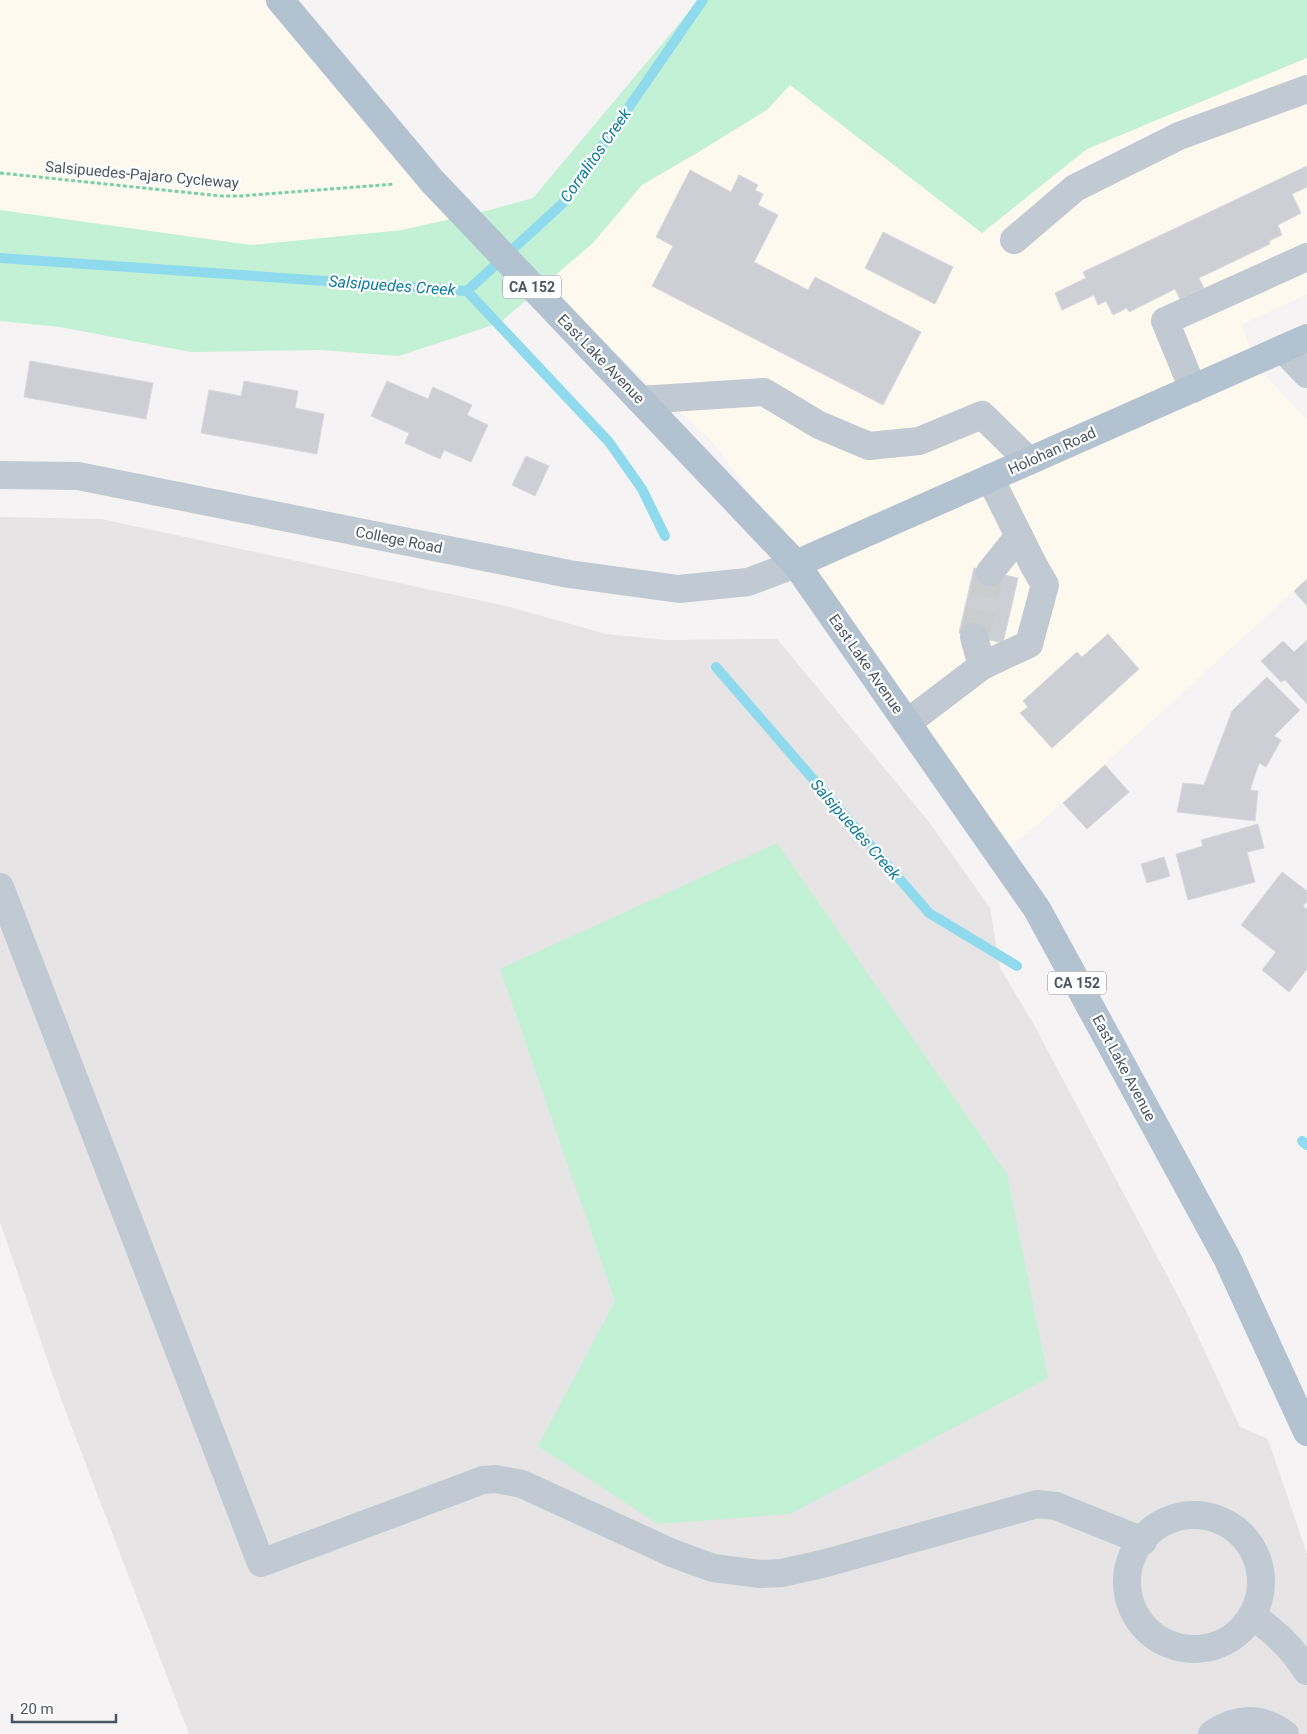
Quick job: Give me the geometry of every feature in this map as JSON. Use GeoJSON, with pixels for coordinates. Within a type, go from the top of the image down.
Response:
{"type":"FeatureCollection","features":[{"type":"Feature","properties":{"kind":"main road","name":"East Lake Avenue"},"geometry":{"type":"LineString","coordinates":[[280,0],[432,181],[796,564],[1038,909],[1227,1258],[1307,1432]]}},
{"type":"Feature","properties":{"kind":"main road","name":"Holohan Road"},"geometry":{"type":"LineString","coordinates":[[796,564],[1295,343]]}},
{"type":"Feature","properties":{"kind":"street"},"geometry":{"type":"LineString","coordinates":[[1014,240],[1075,188],[1179,136],[1307,89]]}},
{"type":"Feature","properties":{"kind":"street"},"geometry":{"type":"LineString","coordinates":[[1193,389],[1165,321],[1307,257]]}},
{"type":"Feature","properties":{"kind":"street"},"geometry":{"type":"LineString","coordinates":[[1295,343],[1307,374]]}},
{"type":"Feature","properties":{"kind":"street"},"geometry":{"type":"LineString","coordinates":[[640,400],[764,392],[819,425],[869,446],[919,441],[982,415],[1029,461]]}},
{"type":"Feature","properties":{"kind":"street","name":"College Road"},"geometry":{"type":"LineString","coordinates":[[0,475],[78,476],[569,574],[679,589],[748,582],[796,564]]}},
{"type":"Feature","properties":{"kind":"street"},"geometry":{"type":"LineString","coordinates":[[907,723],[982,666],[1029,644],[1045,585],[990,478]]}},
{"type":"Feature","properties":{"kind":"street"},"geometry":{"type":"LineString","coordinates":[[990,572],[1019,536]]}},
{"type":"Feature","properties":{"kind":"street"},"geometry":{"type":"LineString","coordinates":[[974,637],[982,666]]}},
{"type":"Feature","properties":{"kind":"street"},"geometry":{"type":"LineString","coordinates":[[0,887],[261,1563],[483,1480],[496,1479],[522,1484],[672,1554],[713,1568],[735,1572],[782,1573],[826,1563],[1037,1504],[1056,1506],[1143,1541]]}},
{"type":"Feature","properties":{"kind":"street"},"geometry":{"type":"LineString","coordinates":[[1194,1515],[1216,1519],[1236,1529],[1250,1545],[1259,1564],[1261,1586],[1257,1607],[1245,1625],[1229,1640],[1209,1648],[1187,1649],[1166,1643],[1147,1630],[1134,1612],[1128,1590],[1128,1568],[1137,1546],[1143,1541],[1152,1530],[1172,1519],[1194,1515]]}},
{"type":"Feature","properties":{"kind":"street"},"geometry":{"type":"LineString","coordinates":[[1252,1615],[1283,1640],[1296,1654],[1307,1671]]}},
{"type":"Feature","properties":{"kind":"street"},"geometry":{"type":"LineString","coordinates":[[1212,1734],[1220,1728],[1238,1721],[1255,1721],[1273,1725],[1285,1734]]}},
{"type":"Feature","properties":{"kind":"path","name":"Salsipuedes-Pajaro Cycleway"},"geometry":{"type":"LineString","coordinates":[[0,173],[221,196],[432,181]]}},
{"type":"Feature","properties":{"kind":"shaded area"},"geometry":{"type":"Polygon","coordinates":[[[0,0],[294,0],[471,241],[0,298],[0,0]]]}},
{"type":"Feature","properties":{"kind":"shaded area"},"geometry":{"type":"Polygon","coordinates":[[[710,14],[982,233],[1087,149],[1307,56],[1307,294],[1241,325],[1258,368],[1307,420],[1307,579],[1050,814],[1011,846],[949,773],[713,442],[504,252],[710,14]]]}},
{"type":"Feature","properties":{"kind":"shaded area"},"geometry":{"type":"Polygon","coordinates":[[[0,517],[101,519],[506,606],[606,634],[665,640],[777,639],[929,822],[990,908],[1000,968],[1032,1021],[1186,1311],[1240,1427],[1268,1439],[1307,1554],[1307,1734],[189,1734],[61,1399],[0,1222],[0,517]]]}},
{"type":"Feature","properties":{"kind":"green space"},"geometry":{"type":"Polygon","coordinates":[[[699,0],[1307,0],[1307,58],[1087,149],[982,233],[790,85],[767,110],[642,185],[593,243],[503,320],[399,356],[321,350],[191,352],[60,327],[0,321],[0,210],[251,245],[402,230],[533,198],[699,0]]]}},
{"type":"Feature","properties":{"kind":"green space"},"geometry":{"type":"Polygon","coordinates":[[[777,843],[1007,1174],[1048,1378],[790,1514],[658,1524],[538,1446],[615,1301],[500,969],[777,843]]]}},
{"type":"Feature","properties":{"kind":"building"},"geometry":{"type":"Polygon","coordinates":[[[1307,166],[1307,187],[1292,194],[1301,213],[1278,225],[1282,235],[1269,241],[1270,244],[1199,278],[1204,288],[1180,299],[1175,289],[1129,312],[1127,308],[1113,315],[1106,301],[1098,305],[1094,295],[1062,310],[1055,293],[1086,278],[1083,272],[1307,166]]]}},
{"type":"Feature","properties":{"kind":"building"},"geometry":{"type":"Polygon","coordinates":[[[690,170],[731,192],[739,175],[758,185],[755,190],[763,194],[758,205],[778,215],[754,262],[808,290],[815,277],[921,332],[883,405],[652,286],[673,246],[656,237],[690,170]]]}},
{"type":"Feature","properties":{"kind":"building"},"geometry":{"type":"Polygon","coordinates":[[[883,232],[953,267],[935,304],[865,268],[883,232]]]}},
{"type":"Feature","properties":{"kind":"building"},"geometry":{"type":"Polygon","coordinates":[[[30,361],[153,383],[146,419],[24,397],[30,361]]]}},
{"type":"Feature","properties":{"kind":"building"},"geometry":{"type":"Polygon","coordinates":[[[244,381],[298,391],[295,408],[324,414],[317,454],[201,433],[209,390],[241,396],[244,381]]]}},
{"type":"Feature","properties":{"kind":"building"},"geometry":{"type":"Polygon","coordinates":[[[387,381],[428,399],[433,387],[472,405],[467,415],[488,425],[471,462],[444,450],[440,459],[405,443],[409,433],[371,416],[387,381]]]}},
{"type":"Feature","properties":{"kind":"building"},"geometry":{"type":"Polygon","coordinates":[[[526,456],[549,466],[535,496],[512,485],[526,456]]]}},
{"type":"Feature","properties":{"kind":"building"},"geometry":{"type":"Polygon","coordinates":[[[974,568],[1018,578],[1003,643],[959,633],[974,568]]]}},
{"type":"Feature","properties":{"kind":"building"},"geometry":{"type":"Polygon","coordinates":[[[1307,579],[1307,606],[1294,591],[1307,579]]]}},
{"type":"Feature","properties":{"kind":"building"},"geometry":{"type":"Polygon","coordinates":[[[1108,634],[1139,669],[1052,748],[1020,713],[1028,707],[1023,701],[1077,652],[1082,657],[1108,634]]]}},
{"type":"Feature","properties":{"kind":"building"},"geometry":{"type":"Polygon","coordinates":[[[1307,640],[1307,704],[1285,680],[1281,682],[1261,661],[1283,641],[1294,652],[1307,640]]]}},
{"type":"Feature","properties":{"kind":"building"},"geometry":{"type":"Polygon","coordinates":[[[1267,677],[1300,710],[1274,736],[1281,740],[1266,767],[1259,763],[1250,790],[1258,791],[1255,821],[1177,812],[1183,783],[1204,785],[1232,711],[1267,677]]]}},
{"type":"Feature","properties":{"kind":"building"},"geometry":{"type":"Polygon","coordinates":[[[1105,765],[1129,792],[1087,829],[1063,803],[1105,765]]]}},
{"type":"Feature","properties":{"kind":"building"},"geometry":{"type":"Polygon","coordinates":[[[1258,824],[1264,848],[1247,852],[1255,882],[1188,900],[1176,854],[1203,846],[1201,840],[1258,824]]]}},
{"type":"Feature","properties":{"kind":"building"},"geometry":{"type":"Polygon","coordinates":[[[1164,857],[1170,876],[1147,883],[1141,864],[1164,857]]]}},
{"type":"Feature","properties":{"kind":"building"},"geometry":{"type":"Polygon","coordinates":[[[1282,872],[1307,891],[1307,902],[1303,906],[1307,909],[1307,969],[1289,992],[1262,970],[1276,952],[1241,925],[1282,872]]]}},
{"type":"Feature","properties":{"kind":"waterway","name":"Corralitos Creek"},"geometry":{"type":"LineString","coordinates":[[467,291],[562,204],[703,0]]}},
{"type":"Feature","properties":{"kind":"waterway","name":"Salsipuedes Creek"},"geometry":{"type":"LineString","coordinates":[[0,258],[467,291],[609,442],[642,489],[665,536]]}},
{"type":"Feature","properties":{"kind":"waterway","name":"Salsipuedes Creek"},"geometry":{"type":"LineString","coordinates":[[716,667],[929,913],[1017,966]]}},
{"type":"Feature","properties":{"kind":"waterway","name":"Salsipuedes Creek"},"geometry":{"type":"LineString","coordinates":[[1302,1141],[1307,1145]]}},
{"type":"Feature","properties":{"kind":"tunnel"},"geometry":{"type":"LineString","coordinates":[[974,637],[990,572]]}}]}
